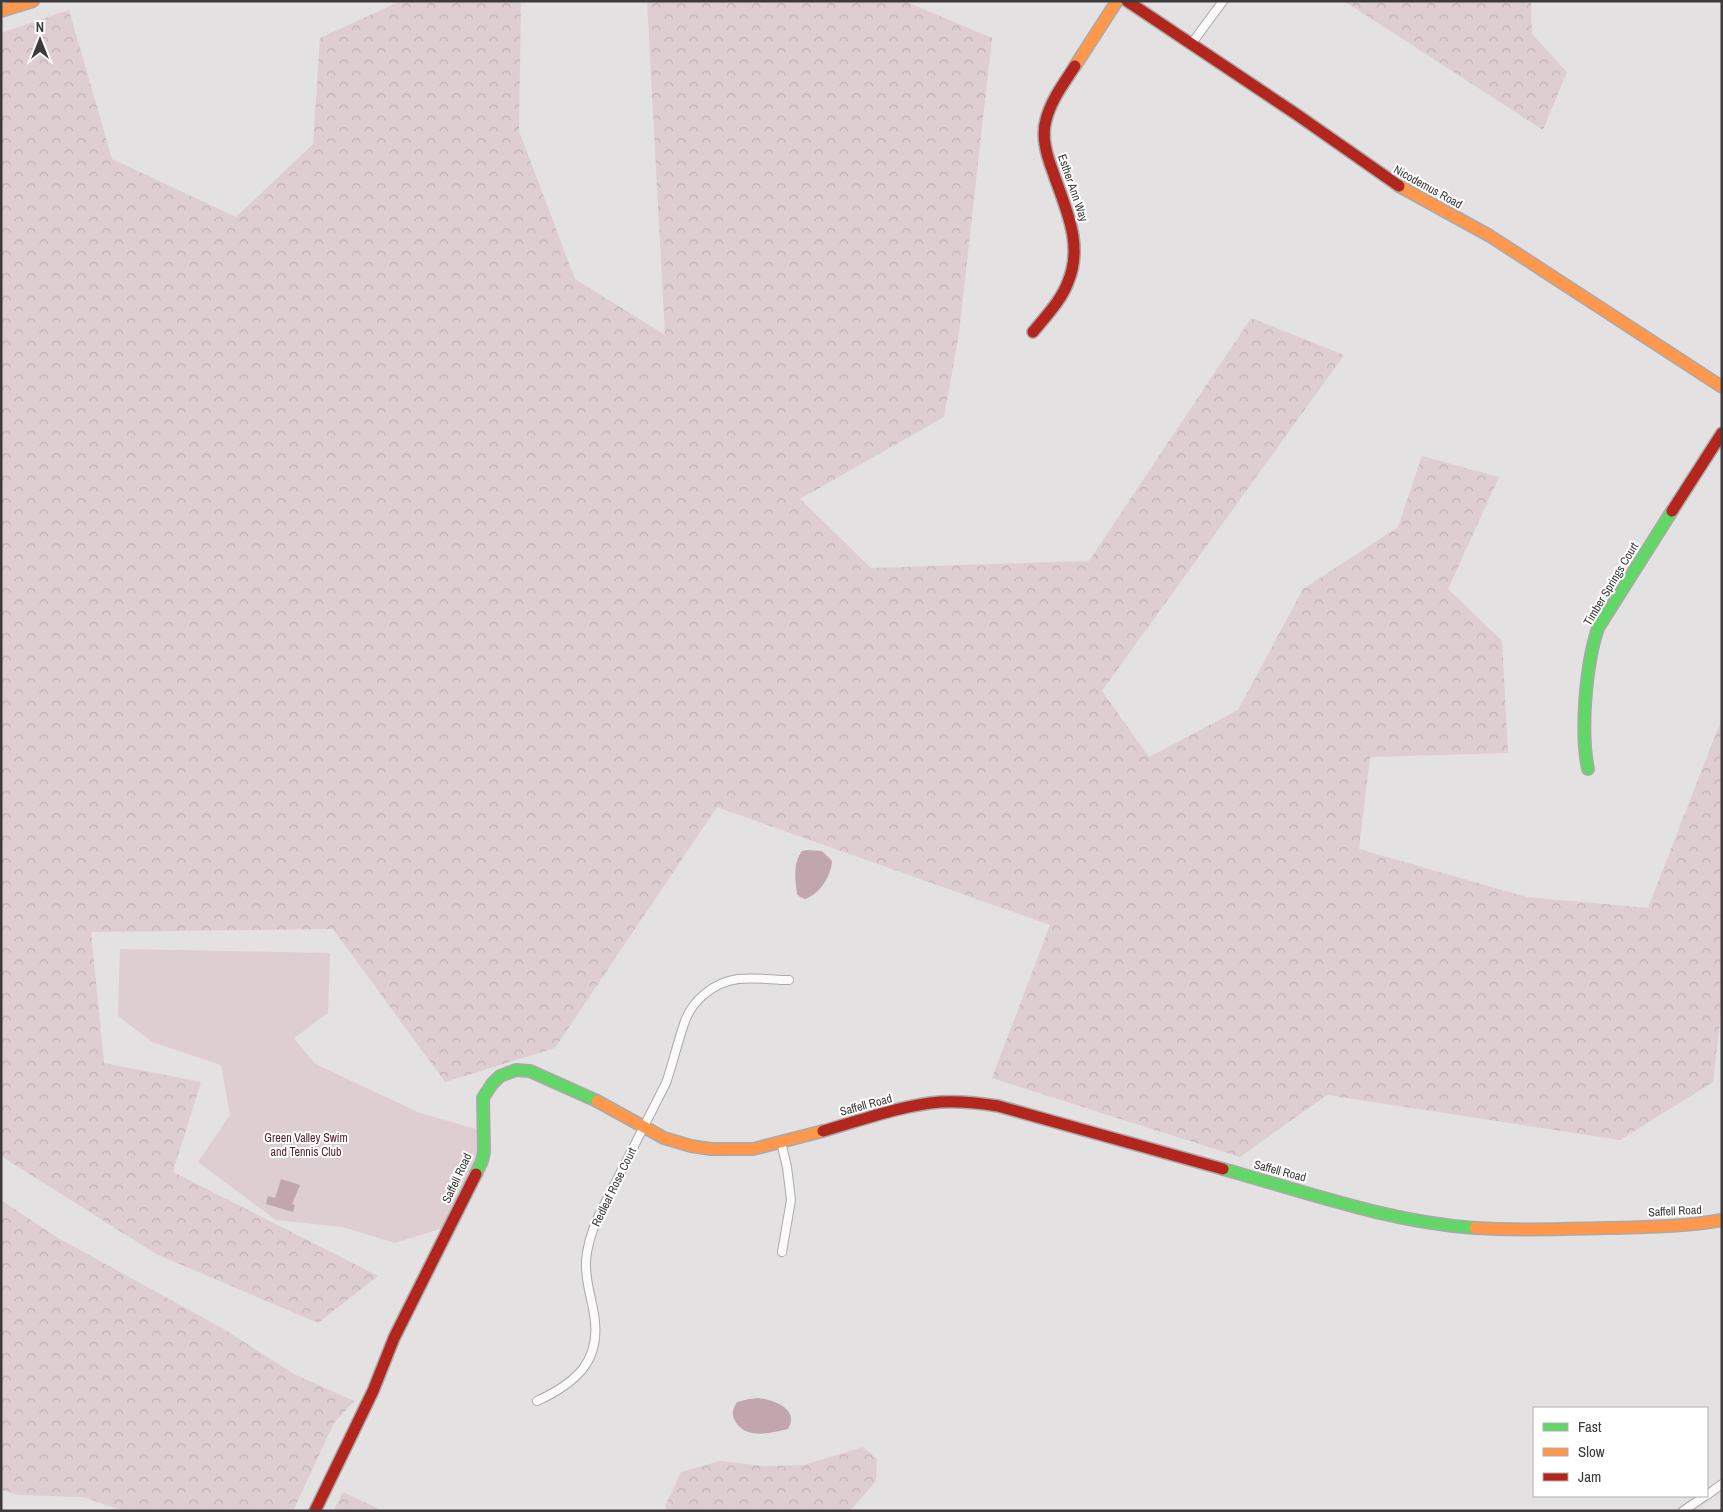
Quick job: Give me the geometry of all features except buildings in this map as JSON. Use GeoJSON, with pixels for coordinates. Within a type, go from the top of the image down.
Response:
{"type":"FeatureCollection","features":[{"type":"Feature","properties":{"kind":"street"},"geometry":{"type":"LineString","coordinates":[[1,11],[33,1]]}},
{"type":"Feature","properties":{"kind":"street","name":"Esther Ann Way"},"geometry":{"type":"LineString","coordinates":[[1033,332],[1063,293],[1069,281],[1074,254],[1073,228],[1048,161],[1045,146],[1044,133],[1047,116],[1054,98],[1116,1]]}},
{"type":"Feature","properties":{"kind":"street","name":"Nicodemus Road"},"geometry":{"type":"LineString","coordinates":[[1127,1],[1296,114],[1394,184],[1490,236],[1722,387]]}},
{"type":"Feature","properties":{"kind":"street"},"geometry":{"type":"LineString","coordinates":[[1192,43],[1223,1]]}},
{"type":"Feature","properties":{"kind":"street","name":"Timber Springs Court"},"geometry":{"type":"LineString","coordinates":[[1588,769],[1584,751],[1588,672],[1596,633],[1722,433]]}},
{"type":"Feature","properties":{"kind":"street","name":"Redleaf Rose Court"},"geometry":{"type":"LineString","coordinates":[[537,1402],[574,1380],[579,1375],[591,1353],[596,1334],[594,1312],[586,1276],[590,1236],[668,1076],[687,1015],[700,998],[718,986],[738,979],[789,980]]}},
{"type":"Feature","properties":{"kind":"street","name":"Saffell Road"},"geometry":{"type":"LineString","coordinates":[[316,1511],[374,1391],[394,1338],[482,1161],[484,1152],[483,1098],[485,1091],[499,1077],[514,1070],[531,1072],[584,1093],[668,1140],[710,1150],[753,1149],[919,1105],[947,1101],[979,1102],[1377,1212],[1446,1226],[1546,1230],[1693,1225],[1722,1220]]}},
{"type":"Feature","properties":{"kind":"street"},"geometry":{"type":"LineString","coordinates":[[781,1142],[791,1200],[782,1252]]}},
{"type":"Feature","properties":{"kind":"street"},"geometry":{"type":"LineString","coordinates":[[1708,1494],[1722,1484]]}},
{"type":"Feature","properties":{"kind":"street"},"geometry":{"type":"LineString","coordinates":[[1683,1511],[1703,1497]]}},
{"type":"Feature","properties":{"kind":"green space"},"geometry":{"type":"Polygon","coordinates":[[[401,1],[521,1],[519,131],[575,279],[665,335],[647,1],[904,1],[992,38],[959,333],[944,417],[800,499],[871,568],[1089,561],[1251,318],[1344,355],[1102,691],[1149,757],[1238,710],[1303,589],[1398,527],[1422,456],[1499,477],[1448,589],[1502,641],[1508,753],[1370,757],[1359,849],[1527,897],[1648,908],[1722,718],[1722,1006],[1713,1082],[1620,1140],[1327,1095],[1240,1157],[992,1078],[1050,925],[717,807],[555,1048],[445,1082],[333,929],[91,932],[104,1063],[201,1082],[173,1172],[378,1276],[318,1323],[156,1254],[1,1156],[1,33],[69,10],[112,159],[236,217],[313,144],[320,38],[401,1]]]}},
{"type":"Feature","properties":{"kind":"green space"},"geometry":{"type":"Polygon","coordinates":[[[1344,1],[1531,1],[1532,34],[1567,72],[1543,130],[1344,1]]]}},
{"type":"Feature","properties":{"kind":"green space","name":"Green Valley Swim and Tennis Club"},"geometry":{"type":"Polygon","coordinates":[[[120,949],[330,953],[328,1013],[294,1038],[315,1064],[420,1113],[483,1131],[482,1161],[449,1226],[395,1243],[343,1227],[276,1220],[198,1162],[230,1115],[221,1065],[152,1042],[118,1016],[120,949]]]}},
{"type":"Feature","properties":{"kind":"green space"},"geometry":{"type":"Polygon","coordinates":[[[1,1200],[58,1238],[222,1328],[294,1374],[354,1401],[334,1423],[293,1511],[124,1511],[83,1497],[19,1495],[1,1490],[1,1200]]]}},
{"type":"Feature","properties":{"kind":"green space"},"geometry":{"type":"Polygon","coordinates":[[[863,1447],[877,1459],[876,1481],[850,1511],[665,1511],[666,1504],[681,1472],[720,1461],[765,1466],[804,1465],[863,1447]]]}},
{"type":"Feature","properties":{"kind":"green space"},"geometry":{"type":"Polygon","coordinates":[[[343,1492],[383,1511],[333,1511],[343,1492]]]}},
{"type":"Feature","properties":{"kind":"shaded area"},"geometry":{"type":"Polygon","coordinates":[[[802,851],[822,851],[832,861],[824,884],[810,897],[805,899],[797,894],[795,871],[799,855],[802,851]]]}},
{"type":"Feature","properties":{"kind":"shaded area"},"geometry":{"type":"Polygon","coordinates":[[[281,1179],[300,1185],[292,1204],[295,1205],[293,1212],[266,1204],[268,1196],[275,1198],[281,1179]]]}},
{"type":"Feature","properties":{"kind":"shaded area"},"geometry":{"type":"Polygon","coordinates":[[[758,1398],[778,1403],[788,1411],[791,1416],[791,1422],[788,1429],[759,1434],[745,1431],[740,1427],[733,1416],[737,1402],[758,1398]]]}},
{"type":"Feature","properties":{"kind":"traffic: fast"},"geometry":{"type":"LineString","coordinates":[[1588,769],[1584,736],[1585,698],[1590,660],[1598,628],[1672,511]]}},
{"type":"Feature","properties":{"kind":"traffic: fast"},"geometry":{"type":"LineString","coordinates":[[476,1174],[484,1152],[483,1098],[500,1076],[516,1070],[530,1071],[597,1101]]}},
{"type":"Feature","properties":{"kind":"traffic: fast"},"geometry":{"type":"LineString","coordinates":[[1223,1169],[1379,1213],[1443,1225],[1475,1228]]}},
{"type":"Feature","properties":{"kind":"traffic: slow"},"geometry":{"type":"LineString","coordinates":[[1,11],[33,1]]}},
{"type":"Feature","properties":{"kind":"traffic: slow"},"geometry":{"type":"LineString","coordinates":[[1075,66],[1117,1]]}},
{"type":"Feature","properties":{"kind":"traffic: slow"},"geometry":{"type":"LineString","coordinates":[[1399,186],[1490,236],[1722,387]]}},
{"type":"Feature","properties":{"kind":"traffic: slow"},"geometry":{"type":"LineString","coordinates":[[597,1101],[664,1138],[691,1146],[711,1149],[753,1149],[823,1131]]}},
{"type":"Feature","properties":{"kind":"traffic: slow"},"geometry":{"type":"LineString","coordinates":[[1475,1228],[1542,1230],[1651,1227],[1722,1220]]}},
{"type":"Feature","properties":{"kind":"traffic: jam"},"geometry":{"type":"LineString","coordinates":[[1127,1],[1296,114],[1399,186]]}},
{"type":"Feature","properties":{"kind":"traffic: jam"},"geometry":{"type":"LineString","coordinates":[[1033,332],[1061,296],[1072,268],[1074,254],[1071,226],[1049,160],[1044,133],[1051,106],[1075,66]]}},
{"type":"Feature","properties":{"kind":"traffic: jam"},"geometry":{"type":"LineString","coordinates":[[1672,511],[1722,433]]}},
{"type":"Feature","properties":{"kind":"traffic: jam"},"geometry":{"type":"LineString","coordinates":[[823,1131],[896,1110],[926,1104],[940,1102],[976,1103],[998,1106],[1223,1169]]}},
{"type":"Feature","properties":{"kind":"traffic: jam"},"geometry":{"type":"LineString","coordinates":[[315,1511],[373,1391],[394,1338],[476,1174]]}}]}
